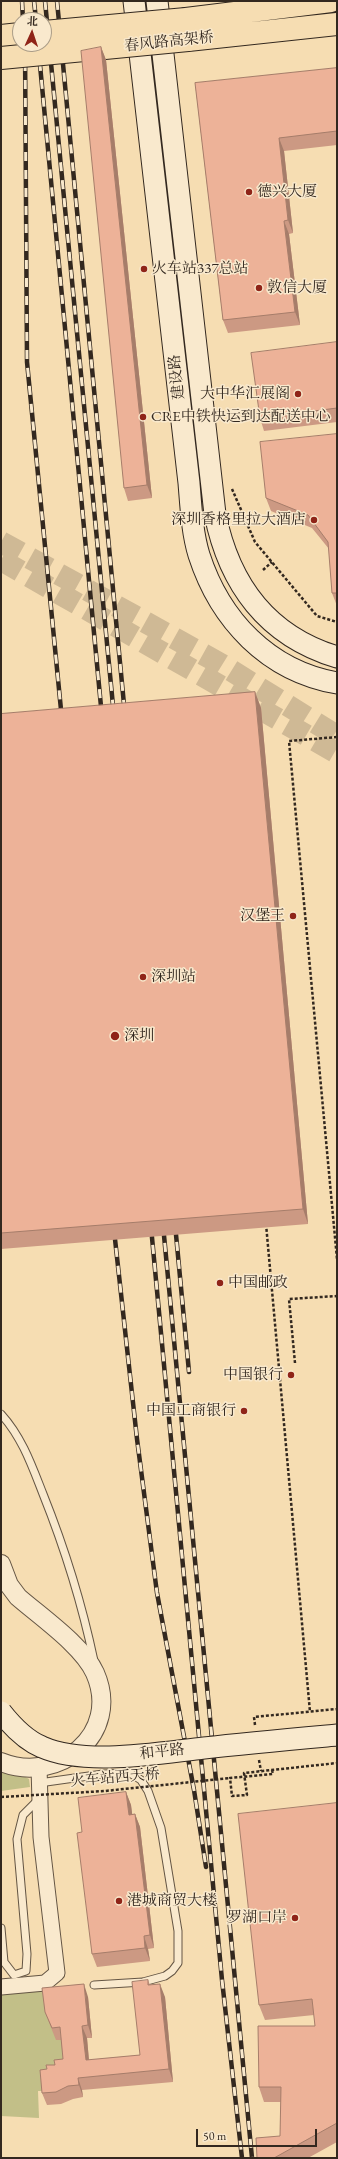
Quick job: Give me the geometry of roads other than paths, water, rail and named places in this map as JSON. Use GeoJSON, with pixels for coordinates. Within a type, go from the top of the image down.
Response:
{"type":"FeatureCollection","features":[{"type":"Feature","properties":{"kind":"highway","name":"春风路高架桥"},"geometry":{"type":"LineString","coordinates":[[52,31],[193,18],[331,1]]}},
{"type":"Feature","properties":{"kind":"highway","name":"春风路高架桥"},"geometry":{"type":"LineString","coordinates":[[1,58],[337,24]]}},
{"type":"Feature","properties":{"kind":"highway"},"geometry":{"type":"LineString","coordinates":[[1,36],[12,35]]}},
{"type":"Feature","properties":{"kind":"main road","name":"建设路"},"geometry":{"type":"LineString","coordinates":[[134,1],[188,483],[199,554],[210,586],[219,601],[243,632],[260,648],[289,667],[317,678],[337,683]]}},
{"type":"Feature","properties":{"kind":"main road","name":"建设路"},"geometry":{"type":"LineString","coordinates":[[157,1],[214,506],[219,536],[230,565],[243,589],[262,612],[286,635],[318,652],[337,657]]}},
{"type":"Feature","properties":{"kind":"main road","name":"和平路"},"geometry":{"type":"LineString","coordinates":[[1,1712],[11,1724],[26,1737],[42,1747],[59,1753],[81,1756],[130,1756],[337,1735]]}},
{"type":"Feature","properties":{"kind":"street"},"geometry":{"type":"LineString","coordinates":[[1,1564],[9,1585],[18,1596],[88,1659],[100,1686],[101,1702],[99,1718],[86,1743],[76,1754],[39,1775]]}},
{"type":"Feature","properties":{"kind":"street"},"geometry":{"type":"LineString","coordinates":[[1,1762],[39,1775]]}},
{"type":"Feature","properties":{"kind":"street"},"geometry":{"type":"LineString","coordinates":[[1,1987],[45,1983],[57,1973],[41,1837],[39,1775]]}},
{"type":"Feature","properties":{"kind":"lane"},"geometry":{"type":"LineString","coordinates":[[1,1414],[11,1425],[26,1452],[60,1538],[85,1618],[100,1686]]}},
{"type":"Feature","properties":{"kind":"lane"},"geometry":{"type":"LineString","coordinates":[[39,1775],[130,1773],[141,1780],[148,1791],[160,1828],[178,1931],[178,1963],[172,1971],[158,1978],[116,1985],[94,1985]]}},
{"type":"Feature","properties":{"kind":"lane"},"geometry":{"type":"LineString","coordinates":[[1,1928],[4,1962],[14,1975],[26,1971],[27,1954],[17,1839],[22,1815],[40,1799]]}},
{"type":"Feature","properties":{"kind":"tunnel"},"geometry":{"type":"LineString","coordinates":[[1,542],[219,663],[337,736]]}},
{"type":"Feature","properties":{"kind":"tunnel"},"geometry":{"type":"LineString","coordinates":[[1,560],[337,753]]}},
{"type":"Feature","properties":{"kind":"railway"},"geometry":{"type":"LineString","coordinates":[[22,1],[23,12]]}},
{"type":"Feature","properties":{"kind":"railway"},"geometry":{"type":"LineString","coordinates":[[34,1],[35,12]]}},
{"type":"Feature","properties":{"kind":"railway"},"geometry":{"type":"LineString","coordinates":[[45,1],[114,716]]}},
{"type":"Feature","properties":{"kind":"railway"},"geometry":{"type":"LineString","coordinates":[[57,1],[125,715]]}},
{"type":"Feature","properties":{"kind":"railway"},"geometry":{"type":"LineString","coordinates":[[25,52],[27,362],[62,720]]}},
{"type":"Feature","properties":{"kind":"railway"},"geometry":{"type":"LineString","coordinates":[[39,52],[102,717]]}},
{"type":"Feature","properties":{"kind":"railway"},"geometry":{"type":"LineString","coordinates":[[175,1224],[189,1372]]}},
{"type":"Feature","properties":{"kind":"railway"},"geometry":{"type":"LineString","coordinates":[[163,1225],[252,2158]]}},
{"type":"Feature","properties":{"kind":"railway"},"geometry":{"type":"LineString","coordinates":[[151,1227],[222,1980],[242,2158]]}},
{"type":"Feature","properties":{"kind":"railway"},"geometry":{"type":"LineString","coordinates":[[114,1230],[137,1439],[157,1593],[194,1790],[206,1867]]}},
{"type":"Feature","properties":{"kind":"place","name":"德兴大厦"},"geometry":{"type":"Point","coordinates":[249,192]}},
{"type":"Feature","properties":{"kind":"place","name":"火车站337总站"},"geometry":{"type":"Point","coordinates":[144,269]}},
{"type":"Feature","properties":{"kind":"place","name":"敦信大厦"},"geometry":{"type":"Point","coordinates":[259,288]}},
{"type":"Feature","properties":{"kind":"place","name":"大中华汇展阁"},"geometry":{"type":"Point","coordinates":[298,394]}},
{"type":"Feature","properties":{"kind":"place","name":"CRE中铁快运到达配送中心"},"geometry":{"type":"Point","coordinates":[143,417]}},
{"type":"Feature","properties":{"kind":"place","name":"深圳香格里拉大酒店"},"geometry":{"type":"Point","coordinates":[314,520]}},
{"type":"Feature","properties":{"kind":"place","name":"汉堡王"},"geometry":{"type":"Point","coordinates":[293,916]}},
{"type":"Feature","properties":{"kind":"place","name":"深圳站"},"geometry":{"type":"Point","coordinates":[143,977]}},
{"type":"Feature","properties":{"kind":"place","name":"深圳"},"geometry":{"type":"Point","coordinates":[115,1036]}},
{"type":"Feature","properties":{"kind":"place","name":"中国邮政"},"geometry":{"type":"Point","coordinates":[220,1283]}},
{"type":"Feature","properties":{"kind":"place","name":"中国银行"},"geometry":{"type":"Point","coordinates":[291,1375]}},
{"type":"Feature","properties":{"kind":"place","name":"中国工商银行"},"geometry":{"type":"Point","coordinates":[244,1411]}},
{"type":"Feature","properties":{"kind":"place","name":"港城商贸大楼"},"geometry":{"type":"Point","coordinates":[119,1901]}},
{"type":"Feature","properties":{"kind":"place","name":"罗湖口岸"},"geometry":{"type":"Point","coordinates":[295,1918]}}]}
